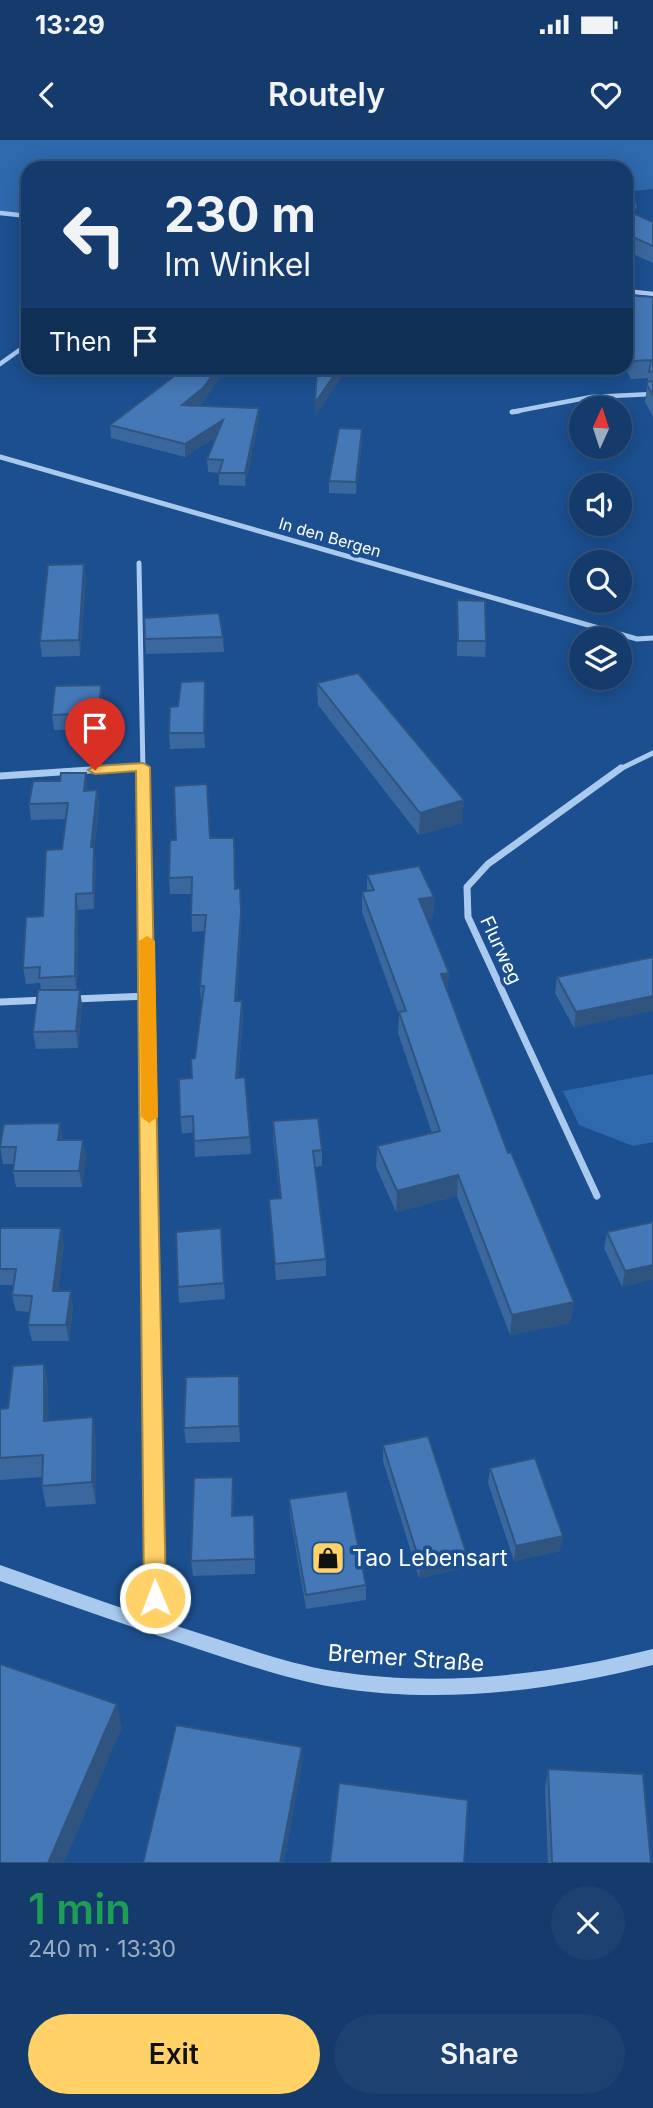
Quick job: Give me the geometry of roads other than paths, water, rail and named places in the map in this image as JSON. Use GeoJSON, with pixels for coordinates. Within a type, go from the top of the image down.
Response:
{"type":"FeatureCollection","features":[{"type":"Feature","properties":{"kind":"street"},"geometry":{"type":"LineString","coordinates":[[0,213],[21,215]]}},
{"type":"Feature","properties":{"kind":"street"},"geometry":{"type":"LineString","coordinates":[[633,291],[653,294]]}},
{"type":"Feature","properties":{"kind":"street"},"geometry":{"type":"LineString","coordinates":[[0,364],[21,349]]}},
{"type":"Feature","properties":{"kind":"street"},"geometry":{"type":"LineString","coordinates":[[512,412],[591,397],[653,394]]}},
{"type":"Feature","properties":{"kind":"street","name":"In den Bergen"},"geometry":{"type":"LineString","coordinates":[[0,457],[637,639],[653,638]]}},
{"type":"Feature","properties":{"kind":"street"},"geometry":{"type":"LineString","coordinates":[[139,563],[148,996],[155,1598],[145,1623]]}},
{"type":"Feature","properties":{"kind":"street","name":"Flurweg"},"geometry":{"type":"LineString","coordinates":[[597,1196],[468,917],[467,887],[488,864],[624,766],[653,753]]}},
{"type":"Feature","properties":{"kind":"street"},"geometry":{"type":"LineString","coordinates":[[0,776],[143,767]]}},
{"type":"Feature","properties":{"kind":"street"},"geometry":{"type":"LineString","coordinates":[[67,999],[148,996]]}},
{"type":"Feature","properties":{"kind":"street"},"geometry":{"type":"LineString","coordinates":[[0,1002],[54,1000]]}},
{"type":"Feature","properties":{"kind":"street","name":"Bremer Straße"},"geometry":{"type":"LineString","coordinates":[[0,1573],[250,1658],[333,1679],[419,1686],[500,1687],[585,1675],[653,1657]]}},
{"type":"Feature","properties":{"kind":"place","name":"Tao Lebensart"},"geometry":{"type":"Point","coordinates":[328,1558]}}]}
